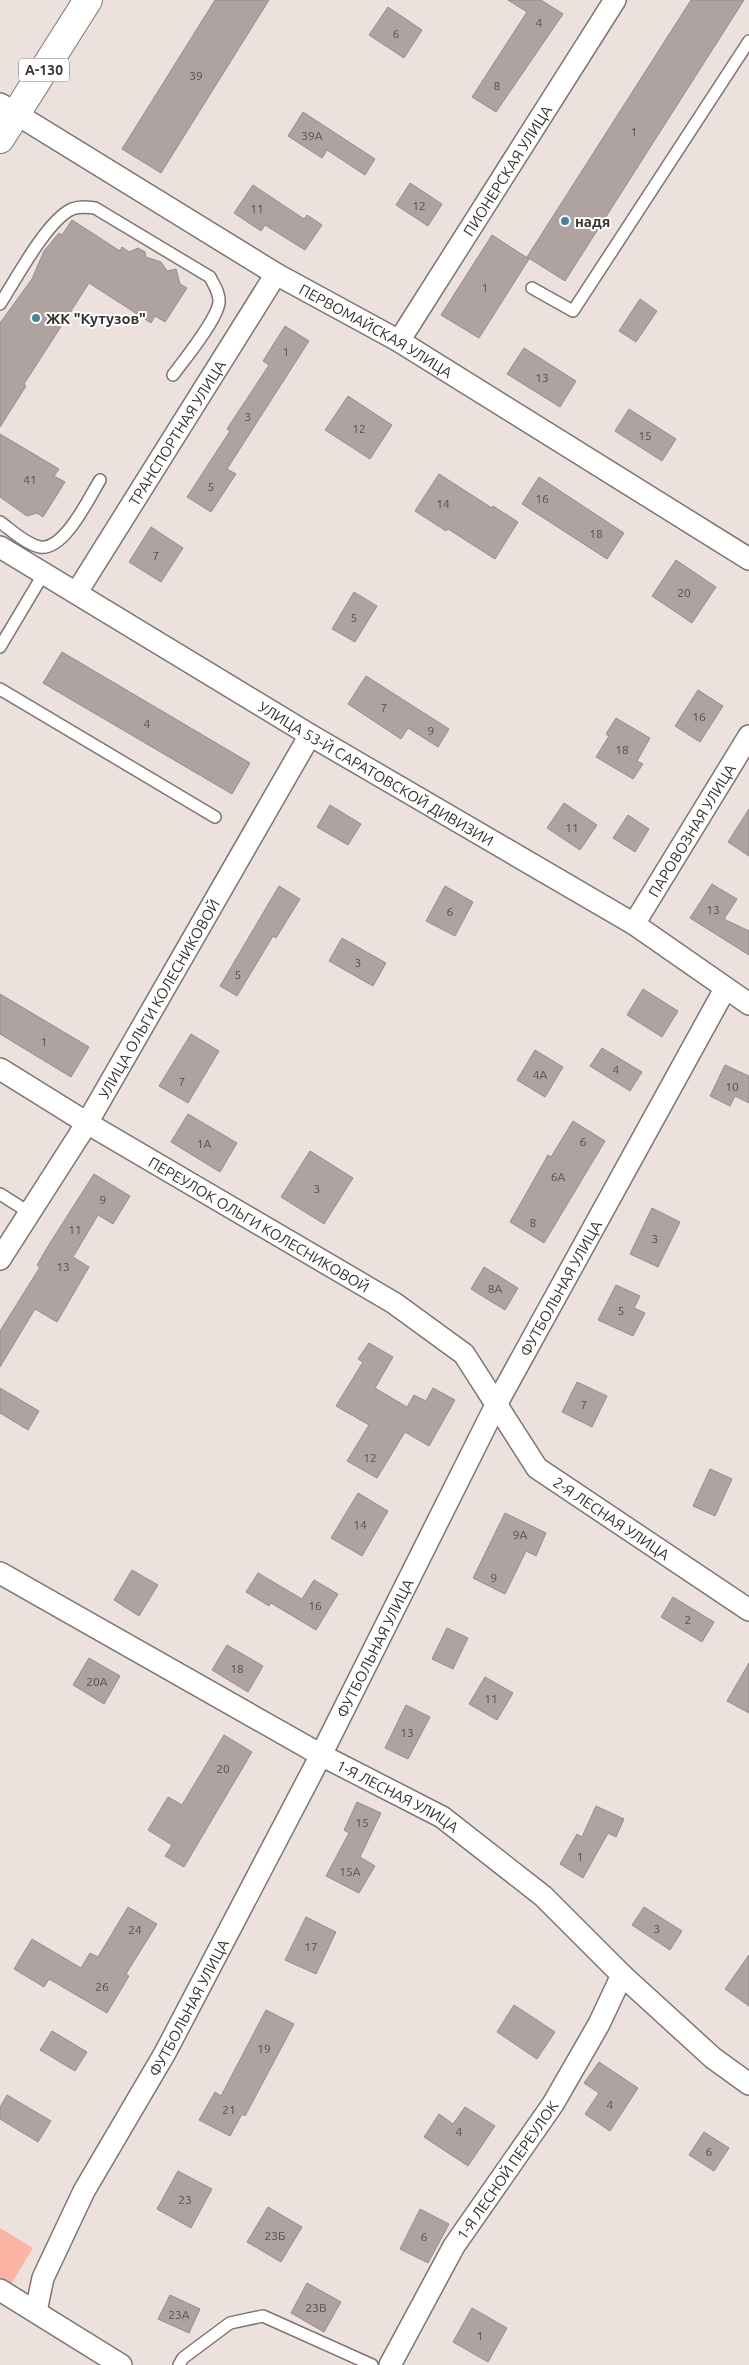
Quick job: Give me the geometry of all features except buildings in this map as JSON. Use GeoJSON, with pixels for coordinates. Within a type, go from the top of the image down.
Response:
{"type":"FeatureCollection","features":[{"type":"Feature","properties":{"kind":"main road","name":"А-130"},"geometry":{"type":"LineString","coordinates":[[0,139],[8,108],[88,0]]}},
{"type":"Feature","properties":{"kind":"street","name":"ПИОНЕРСКАЯ УЛИЦА"},"geometry":{"type":"LineString","coordinates":[[399,341],[615,0]]}},
{"type":"Feature","properties":{"kind":"street","name":"ПЕРВОМАЙСКАЯ УЛИЦА"},"geometry":{"type":"LineString","coordinates":[[8,108],[276,274],[399,341],[749,559]]}},
{"type":"Feature","properties":{"kind":"street","name":"ТРАНСПОРТНАЯ УЛИЦА"},"geometry":{"type":"LineString","coordinates":[[77,592],[276,274]]}},
{"type":"Feature","properties":{"kind":"street","name":"УЛИЦА 53-Й САРАТОВСКОЙ ДИВИЗИИ"},"geometry":{"type":"LineString","coordinates":[[0,547],[310,735],[634,924],[749,1004]]}},
{"type":"Feature","properties":{"kind":"street","name":"УЛИЦА ОЛЬГИ КОЛЕСНИКОВОЙ"},"geometry":{"type":"LineString","coordinates":[[0,1259],[87,1123],[310,735]]}},
{"type":"Feature","properties":{"kind":"street","name":"ПАРОВОЗНАЯ УЛИЦА"},"geometry":{"type":"LineString","coordinates":[[634,924],[749,736]]}},
{"type":"Feature","properties":{"kind":"street","name":"ФУТБОЛЬНАЯ УЛИЦА"},"geometry":{"type":"LineString","coordinates":[[36,2311],[43,2278],[84,2191],[165,2053],[321,1755],[497,1403],[725,989]]}},
{"type":"Feature","properties":{"kind":"street","name":"ПЕРЕУЛОК ОЛЬГИ КОЛЕСНИКОВОЙ"},"geometry":{"type":"LineString","coordinates":[[0,1069],[87,1123],[394,1303],[464,1354],[497,1403]]}},
{"type":"Feature","properties":{"kind":"street","name":"2-Я ЛЕСНАЯ УЛИЦА"},"geometry":{"type":"LineString","coordinates":[[497,1403],[537,1468],[749,1610]]}},
{"type":"Feature","properties":{"kind":"street","name":"1-Я ЛЕСНАЯ УЛИЦА"},"geometry":{"type":"LineString","coordinates":[[0,1573],[321,1755],[442,1817],[543,1896],[622,1975],[712,2058],[749,2084]]}},
{"type":"Feature","properties":{"kind":"street","name":"1-Я ЛЕСНОЙ ПЕРЕУЛОК"},"geometry":{"type":"LineString","coordinates":[[390,2365],[454,2246],[553,2104],[599,2024],[622,1975]]}},
{"type":"Feature","properties":{"kind":"street"},"geometry":{"type":"LineString","coordinates":[[0,2290],[122,2365]]}},
{"type":"Feature","properties":{"kind":"lane"},"geometry":{"type":"LineString","coordinates":[[532,288],[573,311],[749,41]]}},
{"type":"Feature","properties":{"kind":"lane"},"geometry":{"type":"LineString","coordinates":[[0,304],[56,221],[70,210],[80,207],[95,208],[210,277],[217,291],[219,302],[214,316],[173,375]]}},
{"type":"Feature","properties":{"kind":"lane"},"geometry":{"type":"LineString","coordinates":[[0,522],[39,547],[48,546],[60,541],[100,480]]}},
{"type":"Feature","properties":{"kind":"lane"},"geometry":{"type":"LineString","coordinates":[[0,647],[44,573]]}},
{"type":"Feature","properties":{"kind":"lane"},"geometry":{"type":"LineString","coordinates":[[0,689],[215,817]]}},
{"type":"Feature","properties":{"kind":"lane"},"geometry":{"type":"LineString","coordinates":[[0,1194],[30,1213]]}},
{"type":"Feature","properties":{"kind":"lane"},"geometry":{"type":"LineString","coordinates":[[179,2365],[183,2358],[230,2323],[263,2316],[372,2365]]}},
{"type":"Feature","properties":{"kind":"shaded area"},"geometry":{"type":"Polygon","coordinates":[[[0,2228],[33,2248],[8,2289],[0,2284],[0,2228]]]}},
{"type":"Feature","properties":{"kind":"place","name":"надя"},"geometry":{"type":"Point","coordinates":[565,221]}},
{"type":"Feature","properties":{"kind":"place","name":"ЖК \"Кутузов\""},"geometry":{"type":"Point","coordinates":[36,318]}}]}
